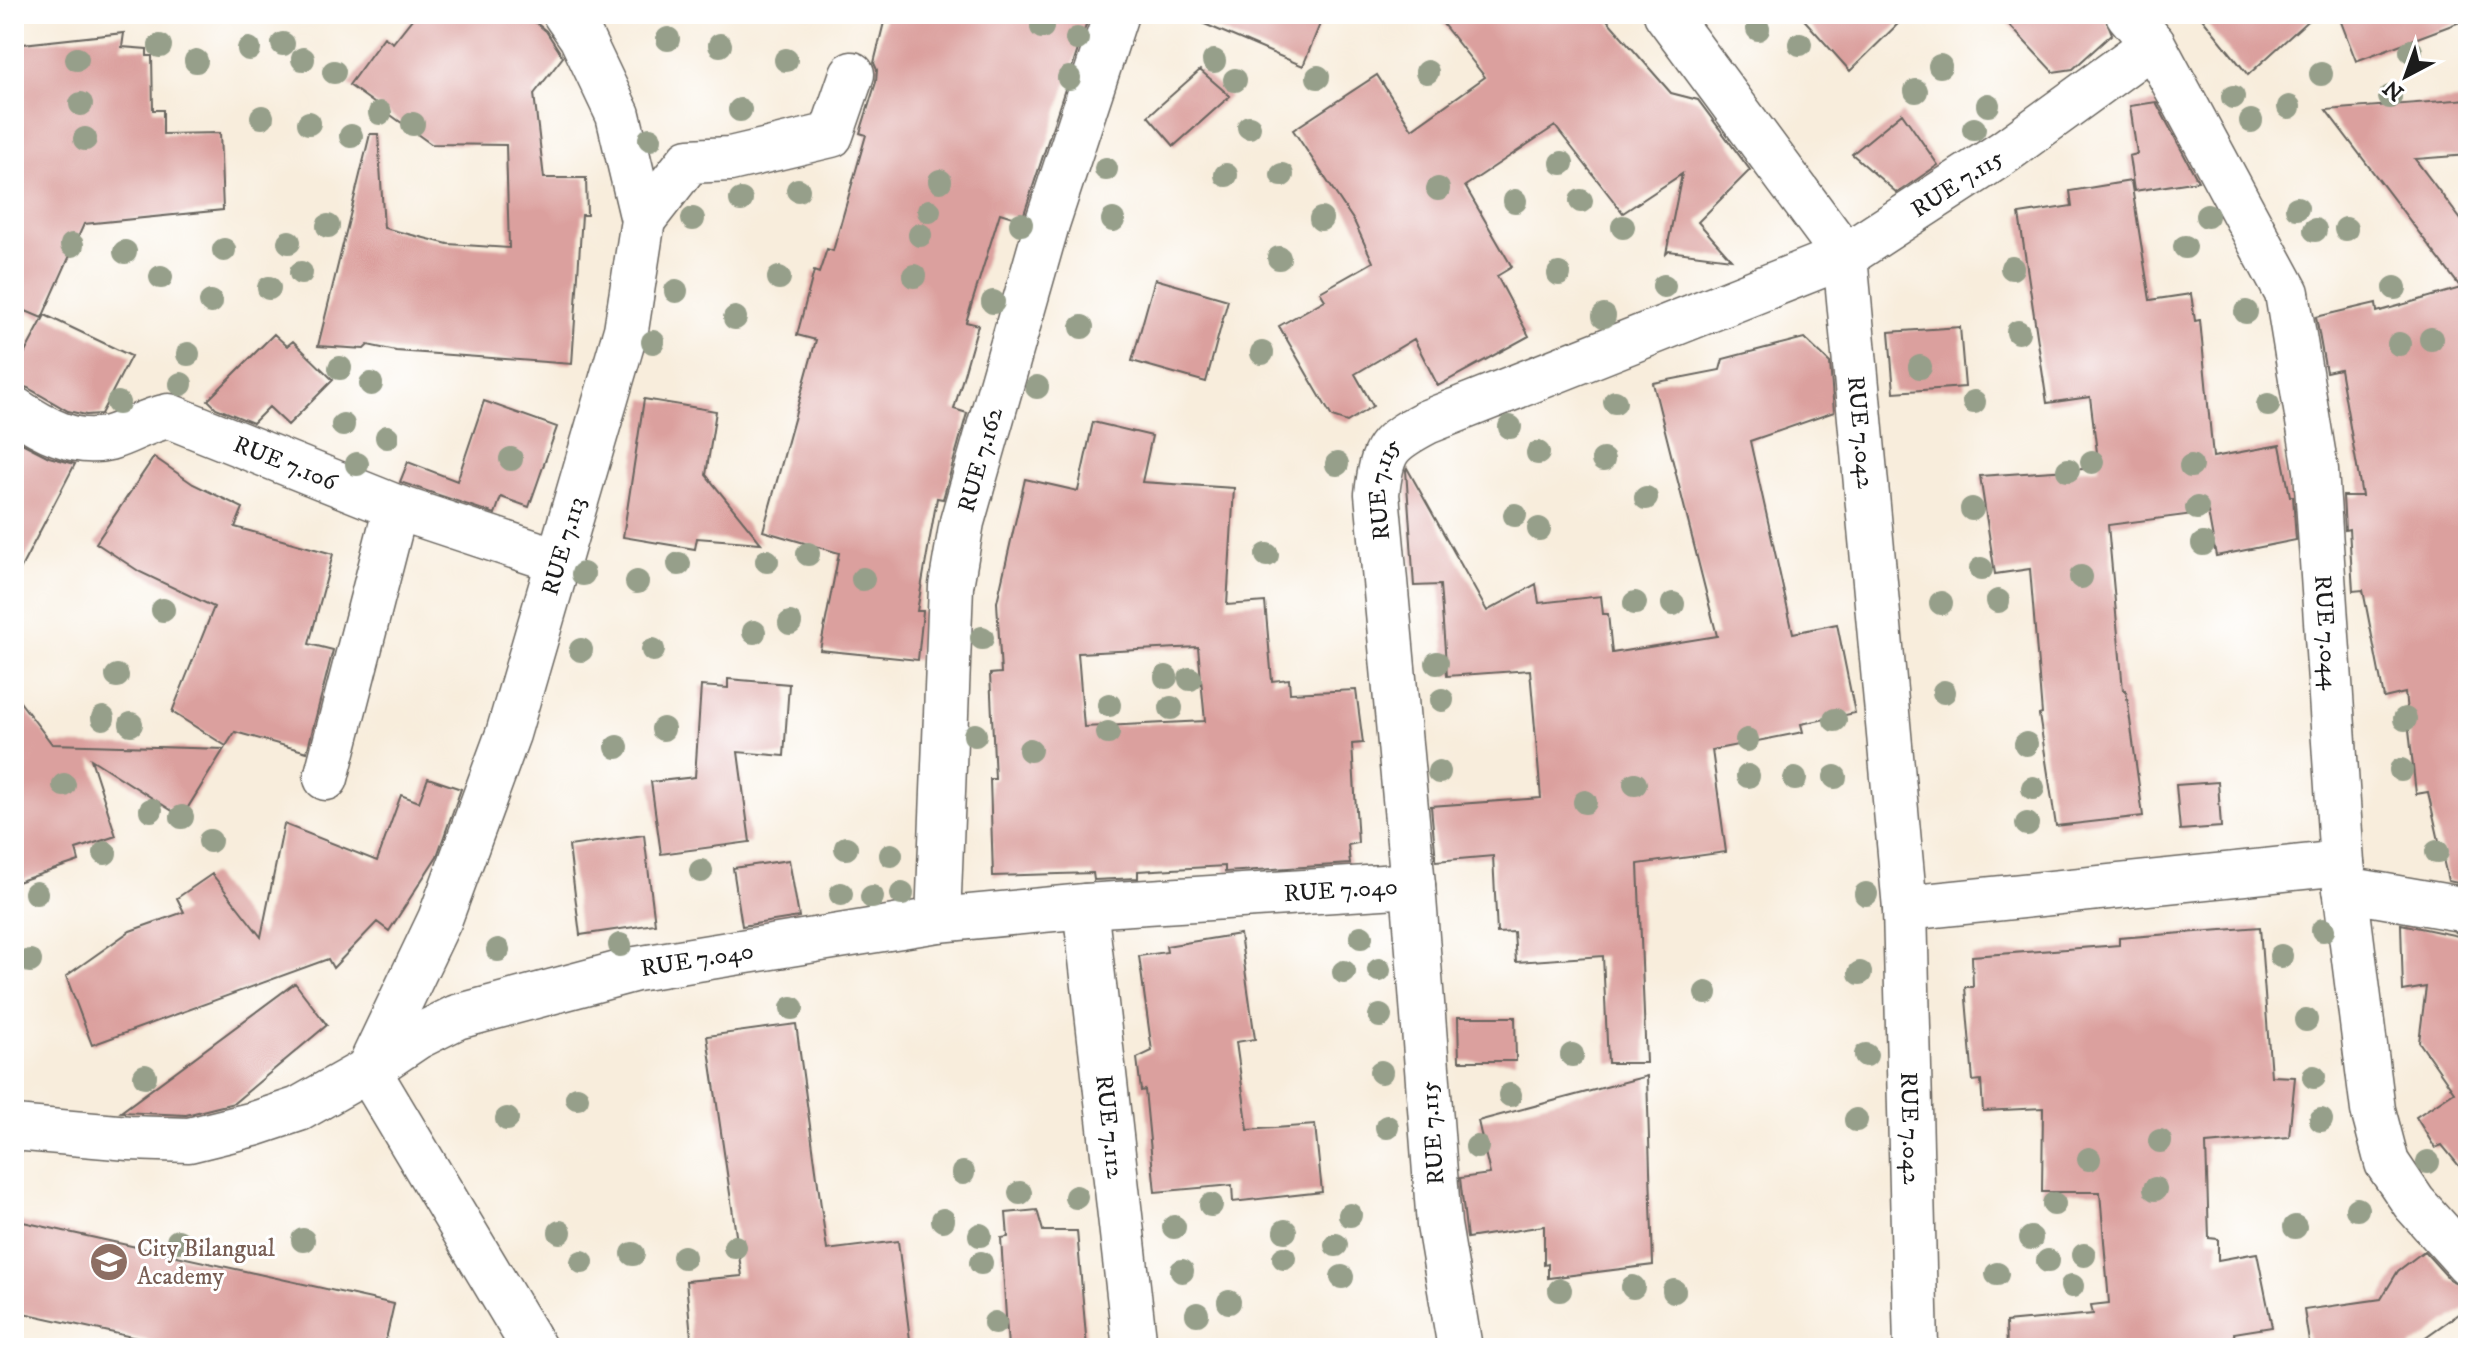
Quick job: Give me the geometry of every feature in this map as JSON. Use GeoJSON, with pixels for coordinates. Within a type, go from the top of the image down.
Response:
{"type":"FeatureCollection","features":[{"type":"Feature","properties":{"kind":"street","name":"RUE 7.113"},"geometry":{"type":"LineString","coordinates":[[368,1070],[440,919],[508,734],[626,330],[643,220],[618,115],[581,37],[565,14]]}},
{"type":"Feature","properties":{"kind":"street","name":"RUE 7.162"},"geometry":{"type":"LineString","coordinates":[[938,920],[951,586],[962,522],[1047,224],[1116,14]]}},
{"type":"Feature","properties":{"kind":"street"},"geometry":{"type":"LineString","coordinates":[[1666,14],[1845,256]]}},
{"type":"Feature","properties":{"kind":"street","name":"RUE 7.115"},"geometry":{"type":"LineString","coordinates":[[1460,1348],[1439,1225],[1413,885],[1377,494],[1380,463],[1395,439],[1427,422],[1845,256],[2003,153],[2140,29]]}},
{"type":"Feature","properties":{"kind":"street","name":"RUE 7.044"},"geometry":{"type":"LineString","coordinates":[[2140,29],[2287,293],[2316,470],[2344,876],[2373,1110],[2387,1163],[2414,1203],[2468,1263]]}},
{"type":"Feature","properties":{"kind":"street"},"geometry":{"type":"LineString","coordinates":[[643,220],[689,161],[730,159],[831,135],[852,74]]}},
{"type":"Feature","properties":{"kind":"street","name":"RUE 7.042"},"geometry":{"type":"LineString","coordinates":[[1845,256],[1905,908],[1916,1348]]}},
{"type":"Feature","properties":{"kind":"street","name":"RUE 7.106"},"geometry":{"type":"LineString","coordinates":[[14,409],[33,423],[81,442],[109,438],[150,419],[169,416],[396,507],[559,561]]}},
{"type":"Feature","properties":{"kind":"street"},"geometry":{"type":"LineString","coordinates":[[326,778],[396,507]]}},
{"type":"Feature","properties":{"kind":"street"},"geometry":{"type":"LineString","coordinates":[[1905,908],[2344,876],[2468,913]]}},
{"type":"Feature","properties":{"kind":"street","name":"RUE 7.040"},"geometry":{"type":"LineString","coordinates":[[14,1128],[189,1140],[299,1109],[368,1070],[417,1037],[457,1017],[636,969],[938,920],[1085,906],[1413,885]]}},
{"type":"Feature","properties":{"kind":"street","name":"RUE 7.112"},"geometry":{"type":"LineString","coordinates":[[1085,906],[1135,1348]]}},
{"type":"Feature","properties":{"kind":"street"},"geometry":{"type":"LineString","coordinates":[[368,1070],[534,1348]]}},
{"type":"Feature","properties":{"kind":"building"},"geometry":{"type":"Polygon","coordinates":[[[416,14],[525,14],[546,31],[563,57],[534,94],[544,178],[586,178],[587,215],[582,215],[572,364],[396,351],[368,345],[364,349],[318,346],[370,134],[378,134],[384,228],[448,244],[509,248],[506,145],[431,144],[349,85],[384,37],[393,43],[416,14]]]}},
{"type":"Feature","properties":{"kind":"building"},"geometry":{"type":"Polygon","coordinates":[[[886,14],[1065,14],[1087,22],[1022,220],[1000,213],[966,322],[978,325],[954,409],[967,413],[943,499],[937,498],[917,611],[923,611],[918,660],[820,650],[839,553],[763,531],[816,340],[797,335],[814,271],[819,273],[827,249],[833,251],[866,135],[860,133],[876,82],[874,63],[886,14]]]}},
{"type":"Feature","properties":{"kind":"building"},"geometry":{"type":"Polygon","coordinates":[[[1181,14],[1324,14],[1303,66],[1181,14]]]}},
{"type":"Feature","properties":{"kind":"building"},"geometry":{"type":"Polygon","coordinates":[[[1435,14],[1602,14],[1671,93],[1698,100],[1750,170],[1698,222],[1731,259],[1669,251],[1666,254],[1682,174],[1623,213],[1555,126],[1465,186],[1512,267],[1497,276],[1529,336],[1438,386],[1414,339],[1355,374],[1373,406],[1347,422],[1332,417],[1279,326],[1325,300],[1320,292],[1373,262],[1354,221],[1293,130],[1377,75],[1412,129],[1485,77],[1435,14]]]}},
{"type":"Feature","properties":{"kind":"building"},"geometry":{"type":"Polygon","coordinates":[[[1799,14],[1908,14],[1850,71],[1799,14]]]}},
{"type":"Feature","properties":{"kind":"building"},"geometry":{"type":"Polygon","coordinates":[[[1999,14],[2104,14],[2112,34],[2073,69],[2053,72],[1999,14]]]}},
{"type":"Feature","properties":{"kind":"building"},"geometry":{"type":"Polygon","coordinates":[[[2199,14],[2315,14],[2248,75],[2199,14]]]}},
{"type":"Feature","properties":{"kind":"building"},"geometry":{"type":"Polygon","coordinates":[[[2338,14],[2468,14],[2468,19],[2356,61],[2338,14]]]}},
{"type":"Feature","properties":{"kind":"building"},"geometry":{"type":"Polygon","coordinates":[[[124,33],[122,47],[147,49],[147,56],[152,56],[153,110],[163,110],[163,134],[220,133],[223,210],[84,224],[42,318],[14,306],[14,45],[124,33]]]}},
{"type":"Feature","properties":{"kind":"building"},"geometry":{"type":"Polygon","coordinates":[[[1200,70],[1230,96],[1174,146],[1148,116],[1200,70]]]}},
{"type":"Feature","properties":{"kind":"building"},"geometry":{"type":"Polygon","coordinates":[[[2468,99],[2468,155],[2415,159],[2468,229],[2468,885],[2448,881],[2428,792],[2416,794],[2405,693],[2384,698],[2363,590],[2353,591],[2349,529],[2345,530],[2343,496],[2362,496],[2340,369],[2326,372],[2316,317],[2376,303],[2377,312],[2461,288],[2326,110],[2468,99]]]}},
{"type":"Feature","properties":{"kind":"building"},"geometry":{"type":"Polygon","coordinates":[[[2156,102],[2198,181],[2134,191],[2129,156],[2137,154],[2130,106],[2156,102]]]}},
{"type":"Feature","properties":{"kind":"building"},"geometry":{"type":"Polygon","coordinates":[[[1902,113],[1938,165],[1897,193],[1852,154],[1902,113]]]}},
{"type":"Feature","properties":{"kind":"building"},"geometry":{"type":"Polygon","coordinates":[[[2131,181],[2150,300],[2191,294],[2195,321],[2200,320],[2213,457],[2280,445],[2290,496],[2293,496],[2296,540],[2216,556],[2208,512],[2108,525],[2123,690],[2126,690],[2143,816],[2056,826],[2039,715],[2042,714],[2030,569],[1995,574],[1980,476],[2099,468],[2090,397],[2047,403],[2019,214],[2072,206],[2070,191],[2131,181]]]}},
{"type":"Feature","properties":{"kind":"building"},"geometry":{"type":"Polygon","coordinates":[[[1155,279],[1228,300],[1206,382],[1132,361],[1155,279]]]}},
{"type":"Feature","properties":{"kind":"building"},"geometry":{"type":"Polygon","coordinates":[[[45,315],[131,356],[101,414],[68,411],[28,388],[14,384],[14,373],[45,315]]]}},
{"type":"Feature","properties":{"kind":"building"},"geometry":{"type":"Polygon","coordinates":[[[1960,327],[1965,387],[1894,392],[1889,332],[1960,327]]]}},
{"type":"Feature","properties":{"kind":"building"},"geometry":{"type":"Polygon","coordinates":[[[274,334],[287,346],[293,341],[333,380],[288,425],[269,407],[253,423],[216,408],[208,400],[274,334]]]}},
{"type":"Feature","properties":{"kind":"building"},"geometry":{"type":"Polygon","coordinates":[[[1804,338],[1830,363],[1834,412],[1750,441],[1793,633],[1837,624],[1855,713],[1801,724],[1803,732],[1712,750],[1726,852],[1638,864],[1646,1063],[1608,1063],[1603,956],[1516,962],[1514,932],[1497,933],[1493,856],[1436,861],[1431,806],[1541,798],[1530,670],[1447,676],[1440,585],[1414,586],[1406,470],[1487,611],[1536,584],[1539,603],[1601,596],[1603,614],[1608,614],[1612,653],[1717,636],[1653,383],[1720,370],[1723,359],[1804,338]]]}},
{"type":"Feature","properties":{"kind":"building"},"geometry":{"type":"Polygon","coordinates":[[[644,399],[716,411],[706,475],[761,543],[697,538],[695,549],[623,537],[644,399]]]}},
{"type":"Feature","properties":{"kind":"building"},"geometry":{"type":"Polygon","coordinates":[[[484,401],[557,427],[529,507],[501,497],[495,514],[400,482],[408,462],[457,481],[484,401]]]}},
{"type":"Feature","properties":{"kind":"building"},"geometry":{"type":"Polygon","coordinates":[[[1093,422],[1152,436],[1142,482],[1234,488],[1227,605],[1265,602],[1272,681],[1289,679],[1290,693],[1356,690],[1363,743],[1352,744],[1358,843],[1348,845],[1350,864],[1225,872],[1225,866],[1138,871],[1138,878],[1094,880],[1093,873],[993,876],[990,779],[995,779],[990,674],[1001,673],[997,602],[1025,479],[1078,491],[1093,422]],[[1198,647],[1078,653],[1084,727],[1205,721],[1198,647]]]}},
{"type":"Feature","properties":{"kind":"building"},"geometry":{"type":"Polygon","coordinates":[[[14,439],[49,457],[75,464],[14,581],[14,439]]]}},
{"type":"Feature","properties":{"kind":"building"},"geometry":{"type":"Polygon","coordinates":[[[154,457],[193,484],[243,508],[235,527],[333,554],[309,644],[333,650],[307,752],[235,732],[226,746],[172,712],[214,607],[140,572],[96,543],[154,457]]]}},
{"type":"Feature","properties":{"kind":"building"},"geometry":{"type":"Polygon","coordinates":[[[728,679],[789,684],[784,756],[738,752],[750,842],[661,854],[651,782],[695,777],[701,686],[728,688],[728,679]]]}},
{"type":"Feature","properties":{"kind":"building"},"geometry":{"type":"Polygon","coordinates":[[[14,694],[52,744],[224,749],[182,817],[91,759],[116,836],[76,849],[79,861],[14,883],[14,694]]]}},
{"type":"Feature","properties":{"kind":"building"},"geometry":{"type":"Polygon","coordinates":[[[428,778],[461,789],[437,856],[389,931],[377,922],[333,968],[328,959],[92,1045],[66,976],[130,931],[184,912],[177,898],[212,874],[261,937],[284,824],[377,861],[401,795],[419,802],[428,778]]]}},
{"type":"Feature","properties":{"kind":"building"},"geometry":{"type":"Polygon","coordinates":[[[2218,782],[2221,827],[2180,830],[2176,785],[2218,782]]]}},
{"type":"Feature","properties":{"kind":"building"},"geometry":{"type":"Polygon","coordinates":[[[644,835],[655,924],[580,935],[569,846],[644,835]]]}},
{"type":"Feature","properties":{"kind":"building"},"geometry":{"type":"Polygon","coordinates":[[[789,860],[799,917],[742,926],[733,868],[789,860]]]}},
{"type":"Feature","properties":{"kind":"building"},"geometry":{"type":"Polygon","coordinates":[[[2401,924],[2468,938],[2468,1177],[2442,1145],[2435,1148],[2416,1117],[2454,1092],[2419,1042],[2426,987],[2403,991],[2401,924]]]}},
{"type":"Feature","properties":{"kind":"building"},"geometry":{"type":"Polygon","coordinates":[[[2260,927],[2271,1076],[2295,1077],[2289,1137],[2206,1144],[2209,1238],[2218,1239],[2218,1260],[2257,1253],[2272,1327],[2234,1333],[2236,1348],[2007,1348],[2006,1322],[2093,1314],[2091,1305],[2109,1303],[2100,1192],[2042,1192],[2043,1108],[1983,1111],[1981,1080],[1973,1081],[1965,987],[1973,987],[1972,956],[2119,945],[2119,938],[2260,927]]]}},
{"type":"Feature","properties":{"kind":"building"},"geometry":{"type":"Polygon","coordinates":[[[1240,934],[1255,1039],[1236,1042],[1248,1130],[1315,1125],[1322,1192],[1233,1202],[1232,1185],[1155,1192],[1145,1090],[1141,1091],[1137,1058],[1152,1051],[1139,956],[1167,952],[1166,946],[1240,934]]]}},
{"type":"Feature","properties":{"kind":"building"},"geometry":{"type":"Polygon","coordinates":[[[295,983],[327,1025],[234,1103],[186,1115],[121,1112],[295,983]]]}},
{"type":"Feature","properties":{"kind":"building"},"geometry":{"type":"Polygon","coordinates":[[[1458,1017],[1515,1017],[1516,1061],[1459,1061],[1458,1017]]]}},
{"type":"Feature","properties":{"kind":"building"},"geometry":{"type":"Polygon","coordinates":[[[796,1024],[827,1250],[898,1241],[911,1348],[692,1348],[686,1281],[742,1276],[707,1036],[796,1024]]]}},
{"type":"Feature","properties":{"kind":"building"},"geometry":{"type":"Polygon","coordinates":[[[1647,1076],[1653,1265],[1548,1278],[1548,1264],[1544,1265],[1544,1226],[1467,1238],[1460,1178],[1490,1174],[1478,1121],[1647,1076]]]}},
{"type":"Feature","properties":{"kind":"building"},"geometry":{"type":"Polygon","coordinates":[[[1037,1210],[1043,1231],[1077,1231],[1087,1348],[1008,1348],[1001,1238],[1008,1237],[1006,1213],[1037,1210]]]}},
{"type":"Feature","properties":{"kind":"building","name":"City Bilangual Academy"},"geometry":{"type":"Polygon","coordinates":[[[14,1220],[394,1304],[384,1348],[182,1348],[14,1311],[14,1220]]]}},
{"type":"Feature","properties":{"kind":"building"},"geometry":{"type":"Polygon","coordinates":[[[2424,1251],[2450,1280],[2466,1287],[2468,1307],[2410,1348],[2310,1348],[2304,1310],[2381,1299],[2398,1271],[2424,1251]]]}},
{"type":"Feature","properties":{"kind":"place","name":"City Bilangual Academy"},"geometry":{"type":"Point","coordinates":[109,1262]}}]}
